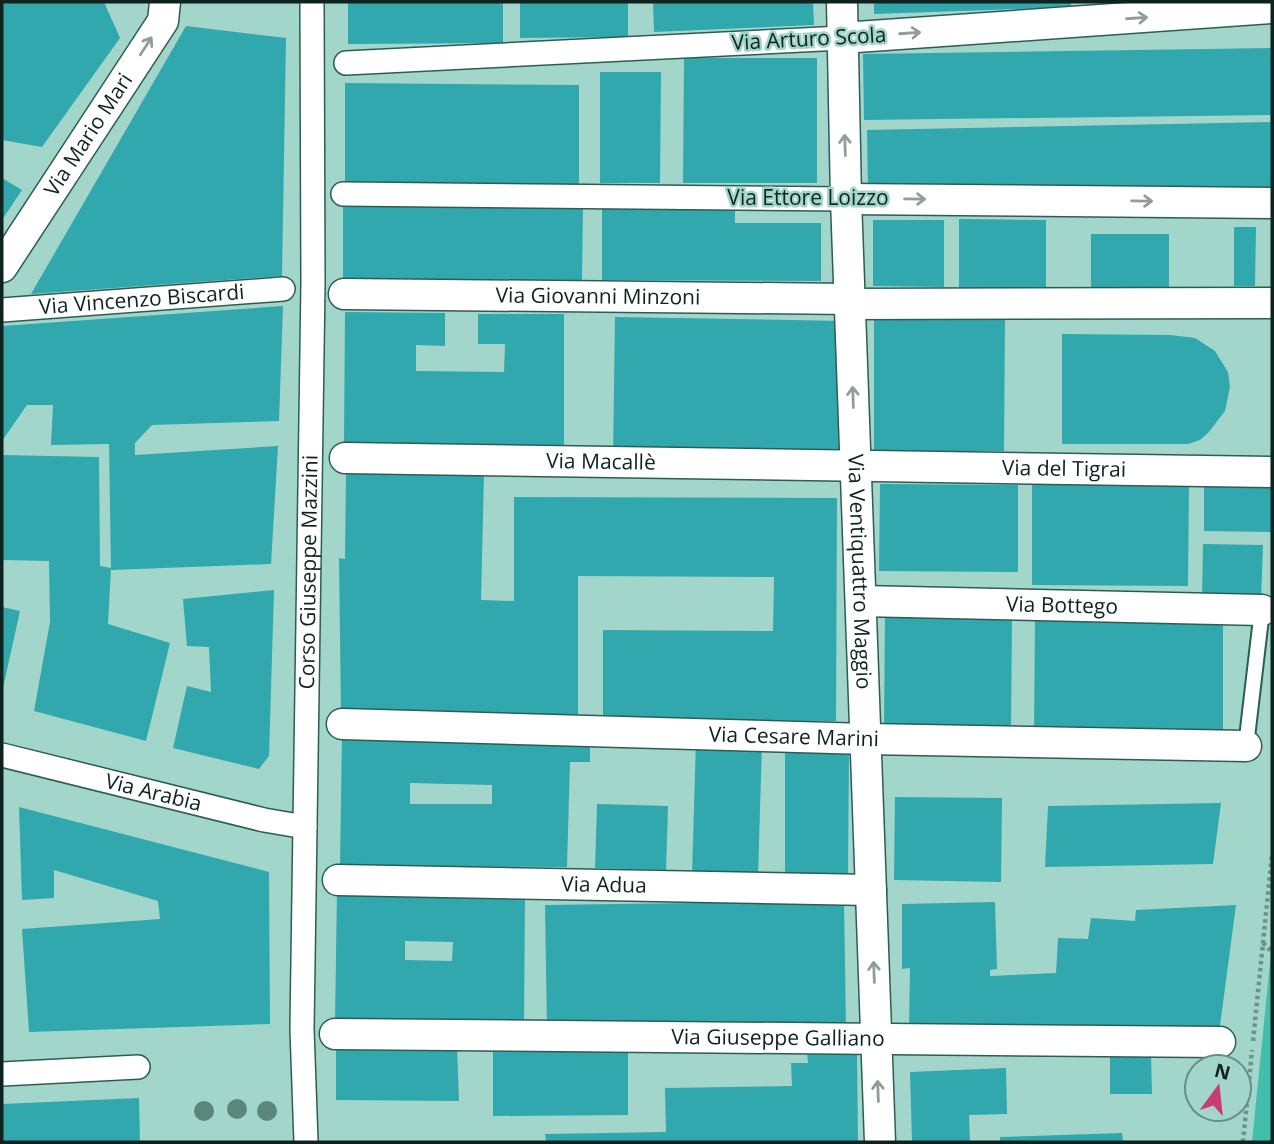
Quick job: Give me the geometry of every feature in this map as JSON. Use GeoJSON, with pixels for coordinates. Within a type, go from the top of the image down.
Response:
{"type":"FeatureCollection","features":[{"type":"Feature","properties":{"kind":"street","name":"Via Mario Mari"},"geometry":{"type":"LineString","coordinates":[[2,267],[163,20],[165,2]]}},
{"type":"Feature","properties":{"kind":"street","name":"Corso Giuseppe Mazzini"},"geometry":{"type":"LineString","coordinates":[[306,1142],[302,1029],[313,283],[312,2]]}},
{"type":"Feature","properties":{"kind":"street","name":"Via Ventiquattro Maggio"},"geometry":{"type":"LineString","coordinates":[[842,2],[846,198],[880,1142]]}},
{"type":"Feature","properties":{"kind":"street","name":"Via Arturo Scola"},"geometry":{"type":"LineString","coordinates":[[346,63],[842,37],[1272,8]]}},
{"type":"Feature","properties":{"kind":"street","name":"Via Ettore Loizzo"},"geometry":{"type":"LineString","coordinates":[[343,194],[1272,203]]}},
{"type":"Feature","properties":{"kind":"street","name":"Via Vincenzo Biscardi"},"geometry":{"type":"LineString","coordinates":[[2,310],[282,289]]}},
{"type":"Feature","properties":{"kind":"street","name":"Via Giovanni Minzoni"},"geometry":{"type":"LineString","coordinates":[[344,294],[851,302],[1272,303]]}},
{"type":"Feature","properties":{"kind":"street","name":"Via Macallè"},"geometry":{"type":"LineString","coordinates":[[345,458],[856,466]]}},
{"type":"Feature","properties":{"kind":"street","name":"Via del Tigrai"},"geometry":{"type":"LineString","coordinates":[[856,466],[1272,472]]}},
{"type":"Feature","properties":{"kind":"street","name":"Via Bottego"},"geometry":{"type":"LineString","coordinates":[[861,601],[1262,610]]}},
{"type":"Feature","properties":{"kind":"street","name":"Via Cesare Marini"},"geometry":{"type":"LineString","coordinates":[[342,724],[867,739],[1246,746]]}},
{"type":"Feature","properties":{"kind":"street","name":"Via Arabia"},"geometry":{"type":"LineString","coordinates":[[2,755],[264,820],[305,827]]}},
{"type":"Feature","properties":{"kind":"street","name":"Via Adua"},"geometry":{"type":"LineString","coordinates":[[338,880],[871,890]]}},
{"type":"Feature","properties":{"kind":"street","name":"Via Giuseppe Galliano"},"geometry":{"type":"LineString","coordinates":[[335,1034],[1220,1041]]}},
{"type":"Feature","properties":{"kind":"street"},"geometry":{"type":"LineString","coordinates":[[2,1074],[138,1067]]}},
{"type":"Feature","properties":{"kind":"lane"},"geometry":{"type":"LineString","coordinates":[[1246,746],[1262,610]]}},
{"type":"Feature","properties":{"kind":"path"},"geometry":{"type":"LineString","coordinates":[[1272,854],[1263,942],[1272,952]]}},
{"type":"Feature","properties":{"kind":"green space"},"geometry":{"type":"Polygon","coordinates":[[[1272,943],[1272,1142],[1252,1142],[1272,943]]]}},
{"type":"Feature","properties":{"kind":"building"},"geometry":{"type":"Polygon","coordinates":[[[2,2],[104,2],[120,38],[42,147],[2,140],[2,2]]]}},
{"type":"Feature","properties":{"kind":"building"},"geometry":{"type":"Polygon","coordinates":[[[348,2],[503,2],[503,43],[348,44],[348,2]]]}},
{"type":"Feature","properties":{"kind":"building"},"geometry":{"type":"Polygon","coordinates":[[[520,2],[628,2],[628,37],[520,38],[520,2]]]}},
{"type":"Feature","properties":{"kind":"building"},"geometry":{"type":"Polygon","coordinates":[[[653,2],[813,2],[814,25],[654,32],[653,2]]]}},
{"type":"Feature","properties":{"kind":"building"},"geometry":{"type":"Polygon","coordinates":[[[874,2],[1071,2],[1071,7],[874,14],[874,2]]]}},
{"type":"Feature","properties":{"kind":"building"},"geometry":{"type":"Polygon","coordinates":[[[186,26],[286,38],[282,276],[31,294],[186,26]]]}},
{"type":"Feature","properties":{"kind":"building"},"geometry":{"type":"Polygon","coordinates":[[[1272,48],[1272,115],[864,120],[863,54],[1272,48]]]}},
{"type":"Feature","properties":{"kind":"building"},"geometry":{"type":"Polygon","coordinates":[[[684,58],[817,58],[817,183],[683,183],[684,58]]]}},
{"type":"Feature","properties":{"kind":"building"},"geometry":{"type":"Polygon","coordinates":[[[600,72],[661,72],[660,183],[600,183],[600,72]]]}},
{"type":"Feature","properties":{"kind":"building"},"geometry":{"type":"Polygon","coordinates":[[[345,83],[579,85],[579,185],[345,183],[345,83]]]}},
{"type":"Feature","properties":{"kind":"building"},"geometry":{"type":"Polygon","coordinates":[[[1272,122],[1272,187],[868,193],[867,130],[1272,122]]]}},
{"type":"Feature","properties":{"kind":"building"},"geometry":{"type":"Polygon","coordinates":[[[2,178],[22,190],[2,220],[2,178]]]}},
{"type":"Feature","properties":{"kind":"building"},"geometry":{"type":"Polygon","coordinates":[[[343,203],[583,205],[582,280],[343,279],[343,203]]]}},
{"type":"Feature","properties":{"kind":"building"},"geometry":{"type":"Polygon","coordinates":[[[602,206],[735,206],[735,223],[821,223],[821,281],[602,280],[602,206]]]}},
{"type":"Feature","properties":{"kind":"building"},"geometry":{"type":"Polygon","coordinates":[[[959,219],[1046,220],[1046,289],[959,288],[959,219]]]}},
{"type":"Feature","properties":{"kind":"building"},"geometry":{"type":"Polygon","coordinates":[[[873,220],[944,220],[944,287],[873,286],[873,220]]]}},
{"type":"Feature","properties":{"kind":"building"},"geometry":{"type":"Polygon","coordinates":[[[1234,227],[1256,227],[1255,286],[1234,286],[1234,227]]]}},
{"type":"Feature","properties":{"kind":"building"},"geometry":{"type":"Polygon","coordinates":[[[1091,234],[1169,234],[1169,291],[1091,290],[1091,234]]]}},
{"type":"Feature","properties":{"kind":"building"},"geometry":{"type":"Polygon","coordinates":[[[283,306],[279,421],[152,425],[135,443],[135,455],[278,446],[271,564],[111,570],[109,444],[51,445],[53,405],[27,405],[2,441],[2,326],[283,306]]]}},
{"type":"Feature","properties":{"kind":"building"},"geometry":{"type":"Polygon","coordinates":[[[345,312],[445,313],[445,346],[416,345],[416,371],[504,372],[505,344],[478,344],[478,314],[564,314],[564,446],[344,444],[345,312]]]}},
{"type":"Feature","properties":{"kind":"building"},"geometry":{"type":"Polygon","coordinates":[[[615,317],[845,321],[842,462],[613,457],[615,317]]]}},
{"type":"Feature","properties":{"kind":"building"},"geometry":{"type":"Polygon","coordinates":[[[874,319],[1005,320],[1004,451],[874,451],[874,319]]]}},
{"type":"Feature","properties":{"kind":"building"},"geometry":{"type":"Polygon","coordinates":[[[1062,334],[1170,335],[1195,338],[1215,351],[1228,372],[1230,387],[1225,411],[1208,433],[1200,440],[1188,444],[1062,444],[1062,334]]]}},
{"type":"Feature","properties":{"kind":"building"},"geometry":{"type":"Polygon","coordinates":[[[2,455],[99,457],[100,566],[111,568],[108,624],[170,643],[146,741],[34,711],[50,622],[49,561],[2,560],[2,455]]]}},
{"type":"Feature","properties":{"kind":"building"},"geometry":{"type":"Polygon","coordinates":[[[346,472],[484,472],[481,600],[514,601],[514,497],[837,498],[836,721],[603,720],[603,630],[773,631],[774,577],[578,576],[578,718],[341,716],[339,558],[345,559],[346,472]]]}},
{"type":"Feature","properties":{"kind":"building"},"geometry":{"type":"Polygon","coordinates":[[[1204,482],[1272,484],[1272,532],[1204,531],[1204,482]]]}},
{"type":"Feature","properties":{"kind":"building"},"geometry":{"type":"Polygon","coordinates":[[[880,484],[1018,485],[1018,572],[879,571],[880,484]]]}},
{"type":"Feature","properties":{"kind":"building"},"geometry":{"type":"Polygon","coordinates":[[[1032,484],[1189,484],[1188,586],[1032,585],[1032,484]]]}},
{"type":"Feature","properties":{"kind":"building"},"geometry":{"type":"Polygon","coordinates":[[[1203,544],[1263,545],[1261,601],[1202,599],[1203,544]]]}},
{"type":"Feature","properties":{"kind":"building"},"geometry":{"type":"Polygon","coordinates":[[[274,590],[269,756],[259,769],[173,748],[187,686],[211,692],[209,647],[187,646],[183,599],[274,590]]]}},
{"type":"Feature","properties":{"kind":"building"},"geometry":{"type":"Polygon","coordinates":[[[2,607],[20,611],[3,688],[2,688],[2,607]]]}},
{"type":"Feature","properties":{"kind":"building"},"geometry":{"type":"Polygon","coordinates":[[[885,615],[1012,617],[1011,728],[884,727],[885,615]]]}},
{"type":"Feature","properties":{"kind":"building"},"geometry":{"type":"Polygon","coordinates":[[[1035,620],[1223,621],[1223,733],[1034,732],[1035,620]]]}},
{"type":"Feature","properties":{"kind":"building"},"geometry":{"type":"Polygon","coordinates":[[[342,734],[590,738],[590,762],[570,762],[567,867],[340,866],[342,734]],[[410,783],[410,804],[492,804],[492,785],[410,783]]]}},
{"type":"Feature","properties":{"kind":"building"},"geometry":{"type":"Polygon","coordinates":[[[696,740],[762,744],[758,876],[692,875],[696,740]]]}},
{"type":"Feature","properties":{"kind":"building"},"geometry":{"type":"Polygon","coordinates":[[[785,744],[849,745],[848,875],[785,874],[785,744]]]}},
{"type":"Feature","properties":{"kind":"building"},"geometry":{"type":"Polygon","coordinates":[[[895,797],[1002,798],[1001,882],[894,880],[895,797]]]}},
{"type":"Feature","properties":{"kind":"building"},"geometry":{"type":"Polygon","coordinates":[[[1221,803],[1213,864],[1045,867],[1048,806],[1221,803]]]}},
{"type":"Feature","properties":{"kind":"building"},"geometry":{"type":"Polygon","coordinates":[[[597,804],[668,806],[666,870],[595,868],[597,804]]]}},
{"type":"Feature","properties":{"kind":"building"},"geometry":{"type":"Polygon","coordinates":[[[19,807],[269,872],[270,1024],[29,1032],[22,929],[160,919],[158,901],[54,870],[54,898],[22,900],[19,807]]]}},
{"type":"Feature","properties":{"kind":"building"},"geometry":{"type":"Polygon","coordinates":[[[337,890],[525,892],[524,1025],[335,1023],[337,890]],[[405,941],[405,960],[452,961],[453,942],[405,941]]]}},
{"type":"Feature","properties":{"kind":"building"},"geometry":{"type":"Polygon","coordinates":[[[844,901],[846,1028],[547,1031],[545,905],[844,901]]]}},
{"type":"Feature","properties":{"kind":"building"},"geometry":{"type":"Polygon","coordinates":[[[995,902],[997,969],[990,970],[990,976],[1056,973],[1058,938],[1088,939],[1091,918],[1135,921],[1136,910],[1236,905],[1219,1033],[909,1029],[910,968],[902,969],[902,904],[995,902]]]}},
{"type":"Feature","properties":{"kind":"building"},"geometry":{"type":"Polygon","coordinates":[[[628,1045],[628,1115],[493,1116],[493,1046],[628,1045]]]}},
{"type":"Feature","properties":{"kind":"building"},"geometry":{"type":"Polygon","coordinates":[[[336,1046],[457,1046],[459,1101],[336,1100],[336,1046]]]}},
{"type":"Feature","properties":{"kind":"building"},"geometry":{"type":"Polygon","coordinates":[[[857,1052],[858,1142],[546,1142],[545,1134],[666,1132],[665,1088],[792,1086],[791,1063],[808,1063],[807,1053],[857,1052]]]}},
{"type":"Feature","properties":{"kind":"building"},"geometry":{"type":"Polygon","coordinates":[[[1110,1055],[1151,1056],[1152,1094],[1110,1094],[1110,1055]]]}},
{"type":"Feature","properties":{"kind":"building"},"geometry":{"type":"Polygon","coordinates":[[[1006,1068],[1007,1114],[969,1115],[970,1142],[912,1142],[910,1072],[1006,1068]]]}},
{"type":"Feature","properties":{"kind":"building"},"geometry":{"type":"Polygon","coordinates":[[[139,1098],[140,1142],[2,1142],[2,1104],[139,1098]]]}},
{"type":"Feature","properties":{"kind":"building"},"geometry":{"type":"Polygon","coordinates":[[[1122,1133],[1123,1142],[1000,1142],[1000,1137],[1122,1133]]]}}]}
